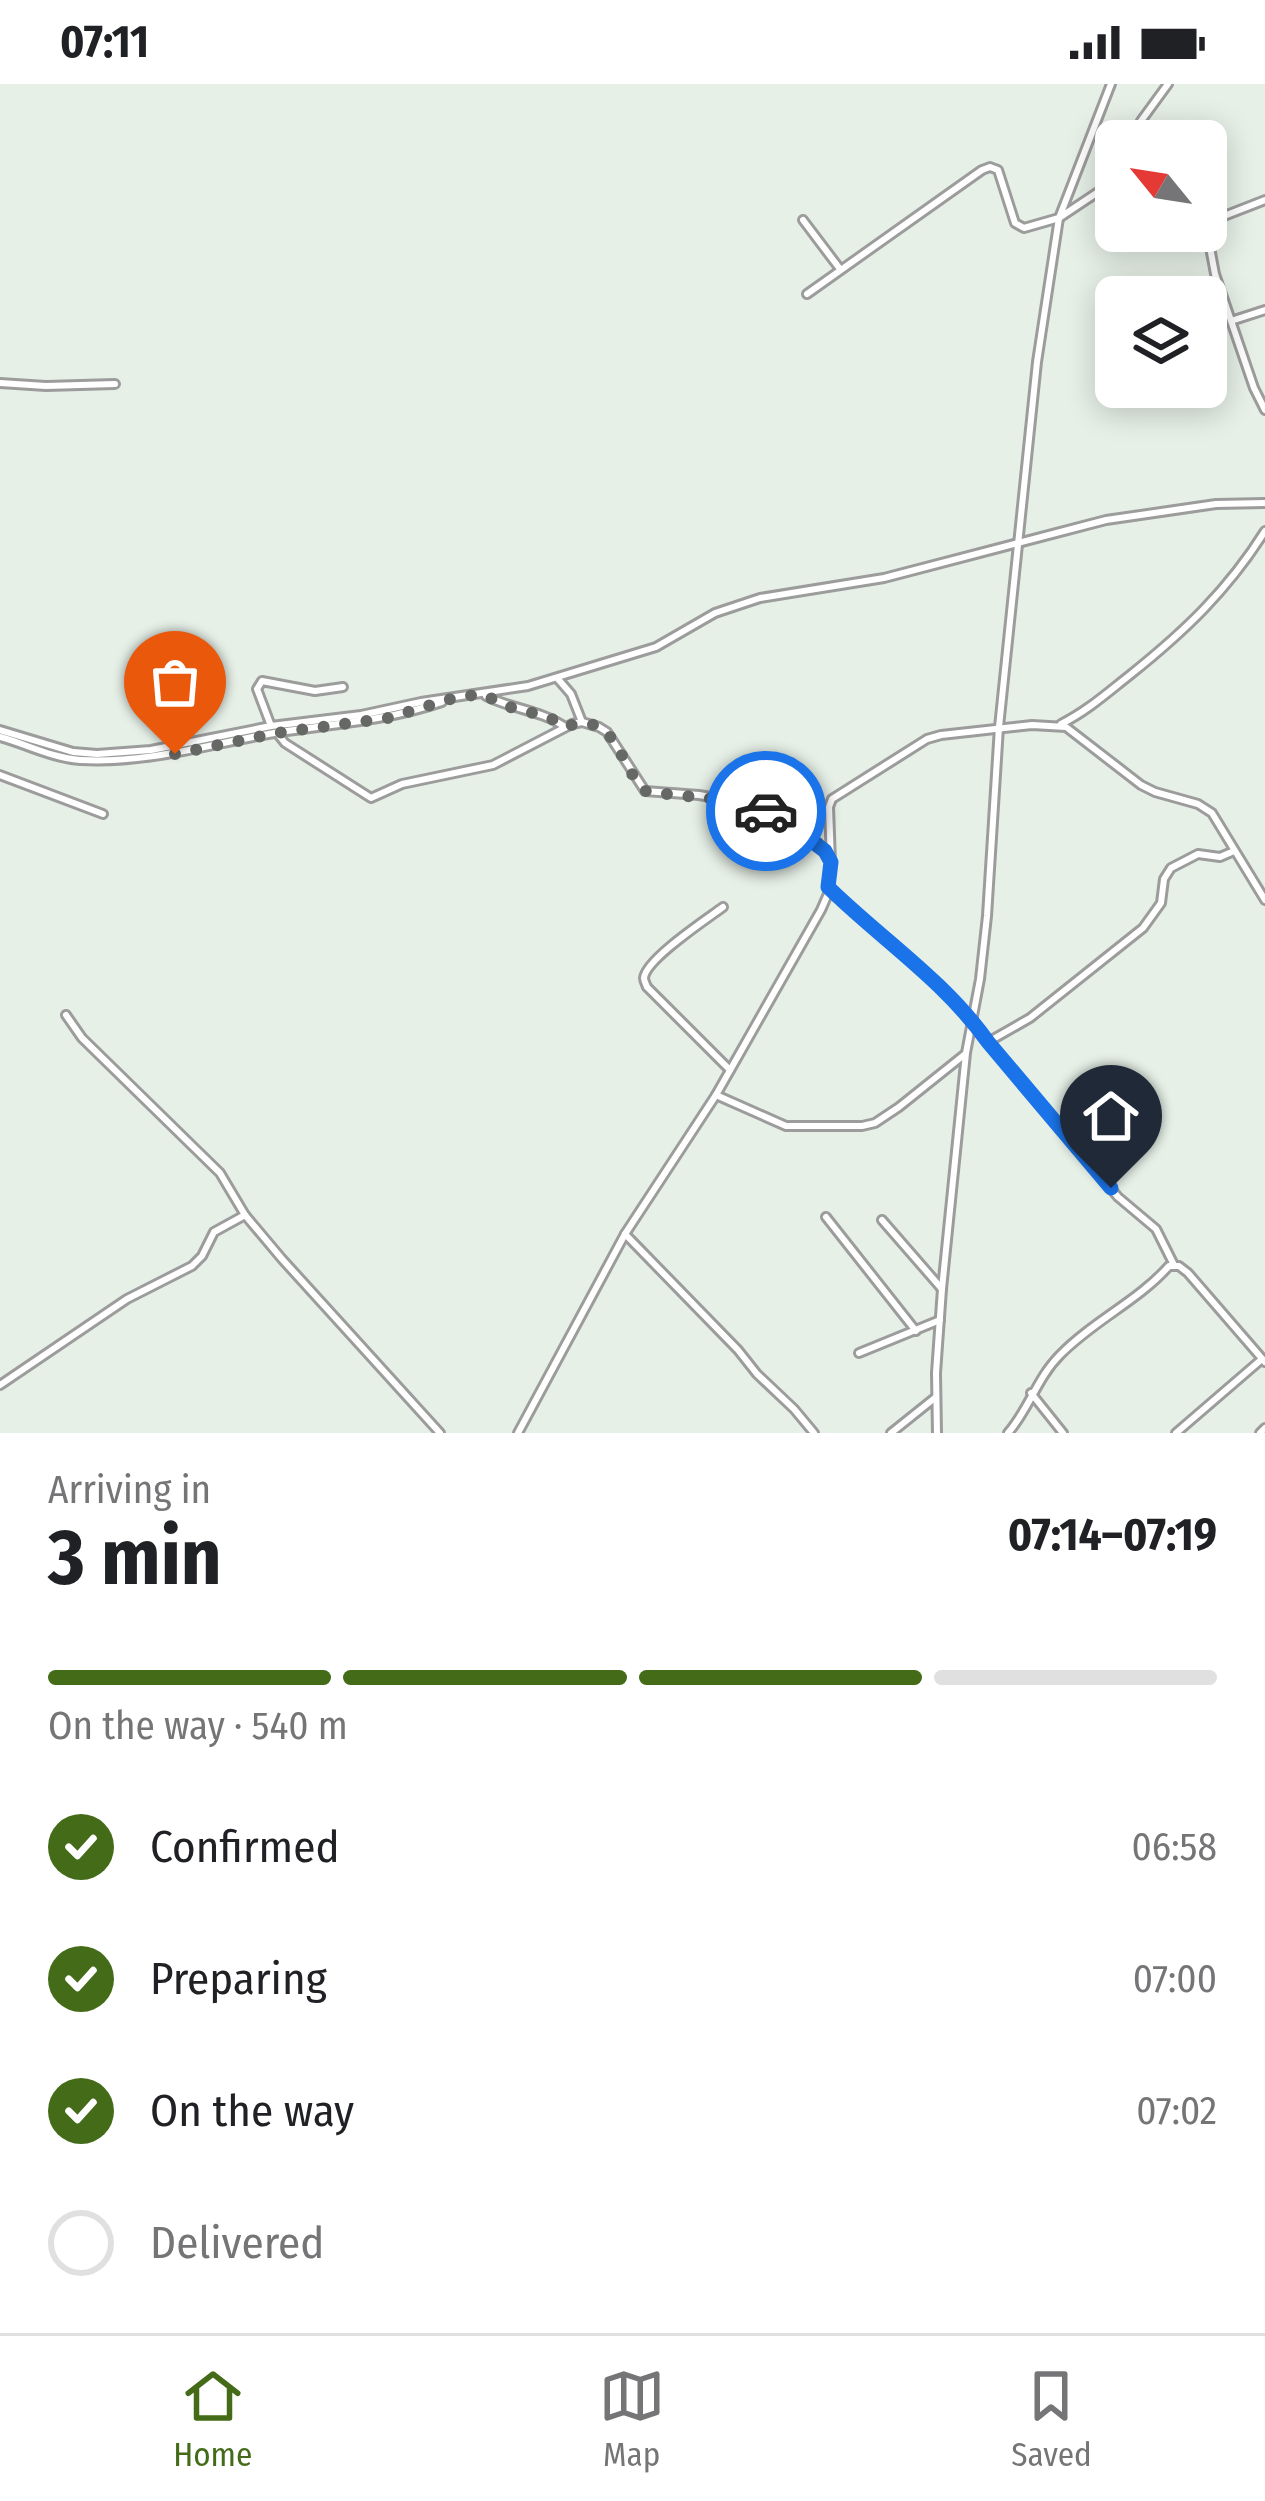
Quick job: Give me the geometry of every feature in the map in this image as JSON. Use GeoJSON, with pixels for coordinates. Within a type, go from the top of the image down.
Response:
{"type":"FeatureCollection","features":[{"type":"Feature","properties":{"kind":"street"},"geometry":{"type":"LineString","coordinates":[[937,1433],[942,1288],[966,1053],[987,916],[999,727],[1037,362],[1059,218],[1111,84]]}},
{"type":"Feature","properties":{"kind":"street"},"geometry":{"type":"LineString","coordinates":[[1142,120],[1168,84]]}},
{"type":"Feature","properties":{"kind":"street"},"geometry":{"type":"LineString","coordinates":[[807,294],[990,167],[1000,174],[1016,225],[1024,228],[1059,218],[1095,196]]}},
{"type":"Feature","properties":{"kind":"street"},"geometry":{"type":"LineString","coordinates":[[1227,215],[1265,200]]}},
{"type":"Feature","properties":{"kind":"street"},"geometry":{"type":"LineString","coordinates":[[803,220],[841,269]]}},
{"type":"Feature","properties":{"kind":"street"},"geometry":{"type":"LineString","coordinates":[[1212,252],[1265,410]]}},
{"type":"Feature","properties":{"kind":"street"},"geometry":{"type":"LineString","coordinates":[[1232,320],[1265,310]]}},
{"type":"Feature","properties":{"kind":"street"},"geometry":{"type":"LineString","coordinates":[[0,383],[116,384]]}},
{"type":"Feature","properties":{"kind":"street"},"geometry":{"type":"LineString","coordinates":[[0,734],[84,760],[175,754],[274,730],[388,718],[457,697],[557,677],[656,647],[715,613],[747,602],[884,578],[1123,517],[1265,502]]}},
{"type":"Feature","properties":{"kind":"street"},"geometry":{"type":"LineString","coordinates":[[1058,726],[1100,700],[1200,615],[1265,531]]}},
{"type":"Feature","properties":{"kind":"street"},"geometry":{"type":"LineString","coordinates":[[557,677],[571,694],[582,722]]}},
{"type":"Feature","properties":{"kind":"street"},"geometry":{"type":"LineString","coordinates":[[343,687],[315,691],[262,681],[257,689],[274,730],[285,743],[370,798],[402,784],[493,765],[582,722],[607,732],[645,790],[752,804],[818,844],[831,862]]}},
{"type":"Feature","properties":{"kind":"street"},"geometry":{"type":"LineString","coordinates":[[483,694],[565,727]]}},
{"type":"Feature","properties":{"kind":"street"},"geometry":{"type":"LineString","coordinates":[[518,1433],[626,1234],[716,1095],[821,910],[831,862],[829,807],[838,793],[927,739],[999,727],[1058,726],[1071,730],[1141,785],[1212,813],[1265,900]]}},
{"type":"Feature","properties":{"kind":"street"},"geometry":{"type":"LineString","coordinates":[[0,775],[103,814]]}},
{"type":"Feature","properties":{"kind":"street"},"geometry":{"type":"LineString","coordinates":[[988,1042],[1030,1018],[1143,928],[1161,903],[1164,878],[1171,868],[1198,854],[1220,857],[1234,851]]}},
{"type":"Feature","properties":{"kind":"street"},"geometry":{"type":"LineString","coordinates":[[828,887],[971,1018],[1118,1197],[1156,1229],[1174,1265],[1187,1273],[1264,1360],[1176,1433]]}},
{"type":"Feature","properties":{"kind":"street"},"geometry":{"type":"LineString","coordinates":[[723,907],[663,952],[644,980],[730,1070]]}},
{"type":"Feature","properties":{"kind":"street"},"geometry":{"type":"LineString","coordinates":[[66,1015],[82,1038],[220,1173],[245,1215],[440,1433]]}},
{"type":"Feature","properties":{"kind":"street"},"geometry":{"type":"LineString","coordinates":[[716,1095],[786,1126],[862,1126],[899,1107],[966,1053]]}},
{"type":"Feature","properties":{"kind":"street"},"geometry":{"type":"LineString","coordinates":[[0,1384],[128,1299],[191,1266],[214,1232],[245,1215]]}},
{"type":"Feature","properties":{"kind":"street"},"geometry":{"type":"LineString","coordinates":[[826,1217],[916,1331]]}},
{"type":"Feature","properties":{"kind":"street"},"geometry":{"type":"LineString","coordinates":[[882,1220],[942,1288]]}},
{"type":"Feature","properties":{"kind":"street"},"geometry":{"type":"LineString","coordinates":[[626,1234],[814,1433]]}},
{"type":"Feature","properties":{"kind":"street"},"geometry":{"type":"LineString","coordinates":[[1008,1433],[1057,1357],[1174,1265]]}},
{"type":"Feature","properties":{"kind":"street"},"geometry":{"type":"LineString","coordinates":[[859,1353],[940,1320]]}},
{"type":"Feature","properties":{"kind":"street"},"geometry":{"type":"LineString","coordinates":[[1031,1394],[1063,1433]]}},
{"type":"Feature","properties":{"kind":"street"},"geometry":{"type":"LineString","coordinates":[[891,1433],[935,1397]]}},
{"type":"Feature","properties":{"kind":"way so far"},"geometry":{"type":"LineString","coordinates":[[175,754],[277,733],[388,718],[483,694],[565,727],[582,722],[603,729],[647,792],[745,802],[766,811]]}},
{"type":"Feature","properties":{"kind":"route"},"geometry":{"type":"LineString","coordinates":[[766,811],[825,851],[831,862],[828,887],[971,1018],[1111,1188]]}}]}
